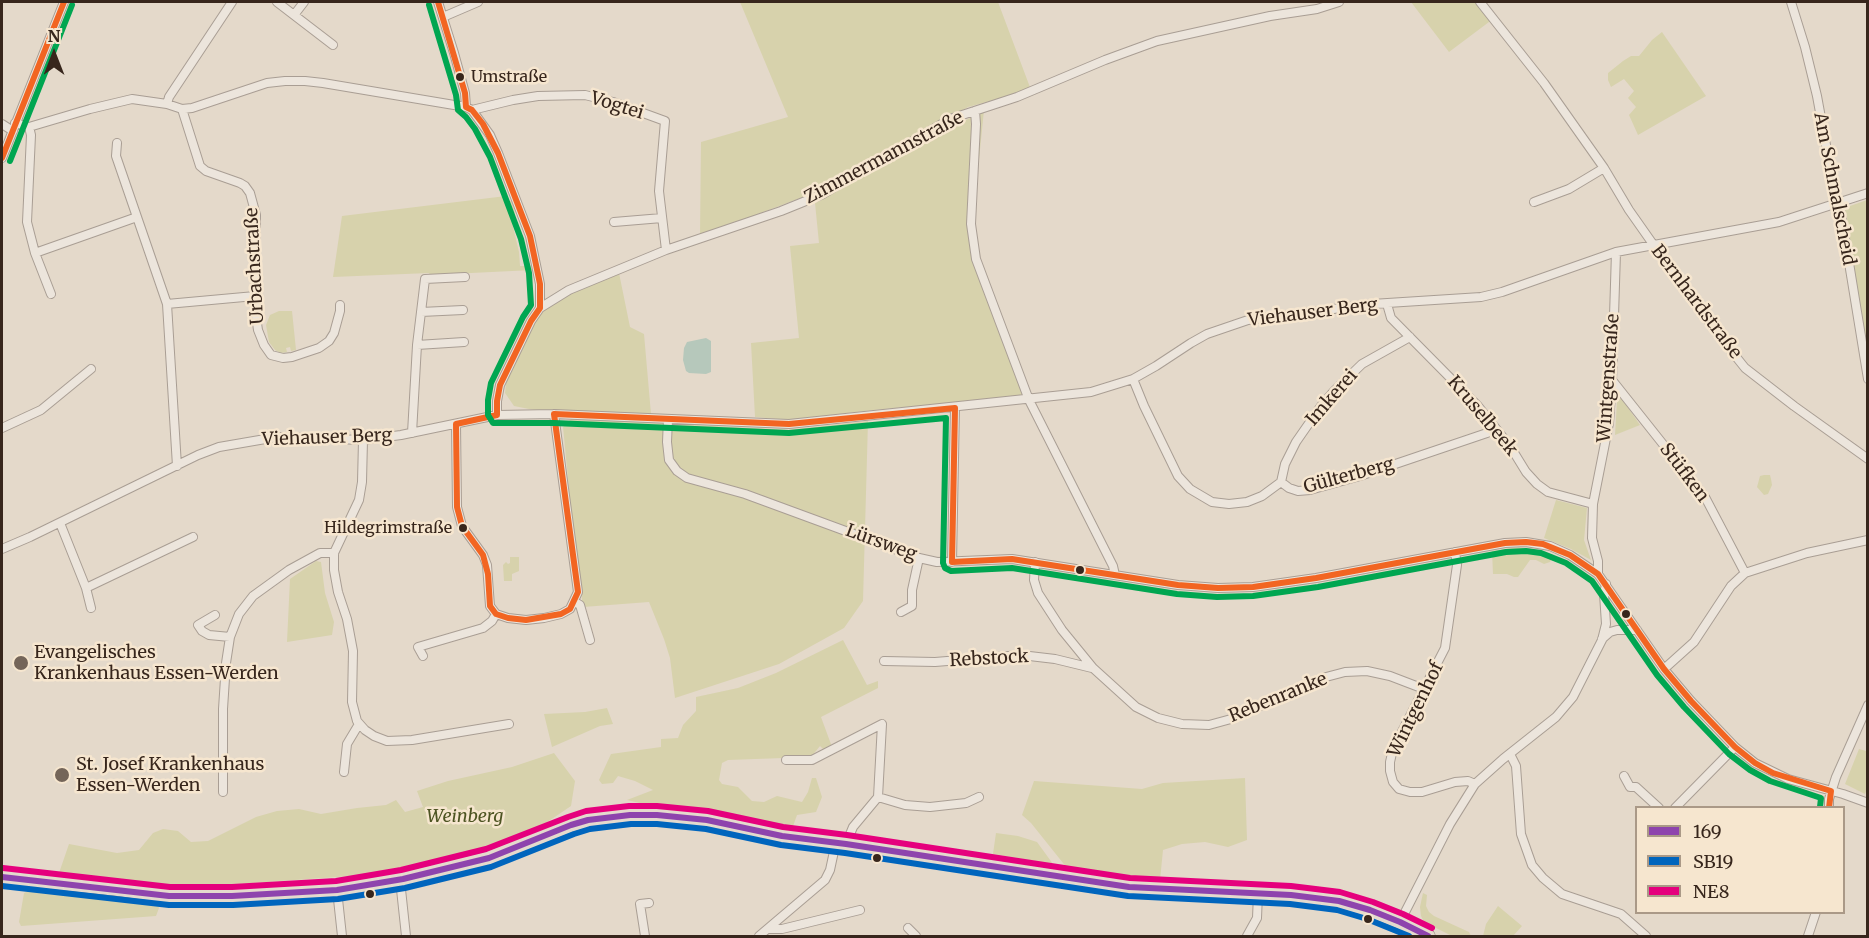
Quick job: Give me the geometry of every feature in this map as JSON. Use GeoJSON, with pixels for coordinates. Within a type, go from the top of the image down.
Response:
{"type":"FeatureCollection","features":[{"type":"Feature","properties":{"kind":"main road"},"geometry":{"type":"LineString","coordinates":[[2,877],[169,896],[232,896],[337,891],[400,880],[489,858],[571,825],[607,817],[657,815],[686,818],[782,836],[1125,886],[1339,901],[1370,910],[1428,936]]}},
{"type":"Feature","properties":{"kind":"street"},"geometry":{"type":"LineString","coordinates":[[2,158],[64,2]]}},
{"type":"Feature","properties":{"kind":"street"},"geometry":{"type":"LineString","coordinates":[[167,104],[232,2]]}},
{"type":"Feature","properties":{"kind":"street"},"geometry":{"type":"LineString","coordinates":[[277,2],[333,45]]}},
{"type":"Feature","properties":{"kind":"street"},"geometry":{"type":"LineString","coordinates":[[294,15],[304,2]]}},
{"type":"Feature","properties":{"kind":"street"},"geometry":{"type":"LineString","coordinates":[[438,2],[469,108],[490,135],[498,153],[530,236],[538,272],[540,308],[531,321],[501,385],[497,401],[497,415]]}},
{"type":"Feature","properties":{"kind":"street"},"geometry":{"type":"LineString","coordinates":[[443,17],[477,2]]}},
{"type":"Feature","properties":{"kind":"street","name":"Zimmermannstraße"},"geometry":{"type":"LineString","coordinates":[[540,308],[569,290],[666,250],[781,211],[823,194],[940,124],[1017,97],[1094,64],[1157,42],[1249,21],[1317,9],[1339,2]]}},
{"type":"Feature","properties":{"kind":"street","name":"Bernhardstraße"},"geometry":{"type":"LineString","coordinates":[[1480,2],[1544,82],[1604,168],[1629,210],[1721,338],[1746,368],[1868,459]]}},
{"type":"Feature","properties":{"kind":"street","name":"Am Schmalscheid"},"geometry":{"type":"LineString","coordinates":[[1791,2],[1814,80],[1868,379]]}},
{"type":"Feature","properties":{"kind":"street"},"geometry":{"type":"LineString","coordinates":[[2,124],[29,127],[132,99],[192,108],[267,83],[285,81],[305,81],[469,108]]}},
{"type":"Feature","properties":{"kind":"street","name":"Vogtei"},"geometry":{"type":"LineString","coordinates":[[469,108],[538,96],[585,95],[613,102],[665,121],[659,191],[666,250]]}},
{"type":"Feature","properties":{"kind":"street","name":"Urbachstraße"},"geometry":{"type":"LineString","coordinates":[[182,108],[200,166],[206,171],[240,183],[250,194],[256,215],[255,310],[258,330],[271,355],[283,358],[319,348],[334,333],[340,305]]}},
{"type":"Feature","properties":{"kind":"street"},"geometry":{"type":"LineString","coordinates":[[975,111],[972,192],[973,244],[976,259],[1029,400],[1113,566],[1115,576]]}},
{"type":"Feature","properties":{"kind":"street"},"geometry":{"type":"LineString","coordinates":[[29,127],[31,135],[27,222],[35,253],[51,294]]}},
{"type":"Feature","properties":{"kind":"street"},"geometry":{"type":"LineString","coordinates":[[117,142],[116,156],[167,304],[177,466]]}},
{"type":"Feature","properties":{"kind":"street"},"geometry":{"type":"LineString","coordinates":[[1534,202],[1569,189],[1604,168]]}},
{"type":"Feature","properties":{"kind":"street","name":"Viehauser Berg"},"geometry":{"type":"LineString","coordinates":[[2,549],[219,447],[277,437],[363,440],[412,433],[497,415],[554,414],[789,424],[1091,392],[1133,379],[1208,334],[1248,320],[1387,304],[1480,297],[1502,292],[1616,252],[1779,222],[1868,193]]}},
{"type":"Feature","properties":{"kind":"street"},"geometry":{"type":"LineString","coordinates":[[35,253],[137,217]]}},
{"type":"Feature","properties":{"kind":"street"},"geometry":{"type":"LineString","coordinates":[[614,222],[662,218]]}},
{"type":"Feature","properties":{"kind":"street","name":"Wintgenstraße"},"geometry":{"type":"LineString","coordinates":[[1598,574],[1598,561],[1592,538],[1593,504],[1609,423],[1616,252]]}},
{"type":"Feature","properties":{"kind":"street"},"geometry":{"type":"LineString","coordinates":[[412,433],[417,345],[424,279],[465,277]]}},
{"type":"Feature","properties":{"kind":"street"},"geometry":{"type":"LineString","coordinates":[[167,304],[255,296]]}},
{"type":"Feature","properties":{"kind":"street","name":"Kruselbeek"},"geometry":{"type":"LineString","coordinates":[[1387,304],[1390,318],[1478,406],[1537,484],[1548,492],[1593,504]]}},
{"type":"Feature","properties":{"kind":"street"},"geometry":{"type":"LineString","coordinates":[[421,312],[463,310]]}},
{"type":"Feature","properties":{"kind":"street","name":"Imkerei"},"geometry":{"type":"LineString","coordinates":[[1281,482],[1285,464],[1296,442],[1334,391],[1362,364],[1410,337]]}},
{"type":"Feature","properties":{"kind":"street"},"geometry":{"type":"LineString","coordinates":[[417,345],[464,342]]}},
{"type":"Feature","properties":{"kind":"street"},"geometry":{"type":"LineString","coordinates":[[2,428],[41,410],[92,369]]}},
{"type":"Feature","properties":{"kind":"street","name":"Gülterberg"},"geometry":{"type":"LineString","coordinates":[[1133,379],[1143,406],[1179,476],[1190,489],[1212,502],[1229,504],[1247,502],[1262,496],[1281,482],[1298,491],[1310,490],[1360,476],[1487,433],[1495,428]]}},
{"type":"Feature","properties":{"kind":"street","name":"Stüfken"},"geometry":{"type":"LineString","coordinates":[[1612,380],[1705,498],[1745,573]]}},
{"type":"Feature","properties":{"kind":"street"},"geometry":{"type":"LineString","coordinates":[[952,562],[955,408]]}},
{"type":"Feature","properties":{"kind":"street"},"geometry":{"type":"LineString","coordinates":[[456,424],[457,507],[462,526],[483,555],[488,574],[490,606],[496,614],[526,620],[561,614],[570,609],[578,592],[554,414]]}},
{"type":"Feature","properties":{"kind":"street","name":"Lürsweg"},"geometry":{"type":"LineString","coordinates":[[668,419],[669,460],[676,471],[687,478],[745,494],[919,558],[952,562],[1012,560],[1035,562],[1178,585],[1218,588],[1253,587],[1316,578],[1505,543],[1543,544],[1560,550],[1598,574],[1664,669],[1735,747],[1755,764],[1788,779],[1868,803]]}},
{"type":"Feature","properties":{"kind":"street"},"geometry":{"type":"LineString","coordinates":[[363,440],[359,500],[334,553],[338,592],[349,627],[353,651],[352,702],[359,724],[374,736],[387,741],[412,740],[509,724]]}},
{"type":"Feature","properties":{"kind":"street"},"geometry":{"type":"LineString","coordinates":[[60,523],[86,588],[91,608]]}},
{"type":"Feature","properties":{"kind":"street"},"geometry":{"type":"LineString","coordinates":[[86,588],[193,537]]}},
{"type":"Feature","properties":{"kind":"street"},"geometry":{"type":"LineString","coordinates":[[1664,669],[1694,642],[1731,586],[1745,573],[1807,553],[1868,540]]}},
{"type":"Feature","properties":{"kind":"street","name":"Wintgenhof"},"geometry":{"type":"LineString","coordinates":[[1455,552],[1457,565],[1448,636],[1441,657],[1393,749],[1390,771],[1393,782],[1399,789],[1410,792],[1422,792],[1455,782],[1468,781],[1475,784]]}},
{"type":"Feature","properties":{"kind":"street"},"geometry":{"type":"LineString","coordinates":[[223,792],[223,709],[226,663],[230,637],[240,614],[253,596],[289,570],[320,553],[334,553]]}},
{"type":"Feature","properties":{"kind":"street"},"geometry":{"type":"LineString","coordinates":[[901,612],[912,606],[912,590],[919,558]]}},
{"type":"Feature","properties":{"kind":"street","name":"Rebenranke"},"geometry":{"type":"LineString","coordinates":[[1035,562],[1034,580],[1038,593],[1062,630],[1093,668],[1136,707],[1158,718],[1182,724],[1209,724],[1231,719],[1326,677],[1345,672],[1366,671],[1382,674],[1424,689]]}},
{"type":"Feature","properties":{"kind":"street"},"geometry":{"type":"LineString","coordinates":[[1400,922],[1450,824],[1475,784],[1556,717],[1573,697],[1602,640],[1606,624],[1604,594],[1606,584]]}},
{"type":"Feature","properties":{"kind":"street"},"geometry":{"type":"LineString","coordinates":[[575,602],[580,605],[590,640]]}},
{"type":"Feature","properties":{"kind":"street"},"geometry":{"type":"LineString","coordinates":[[423,656],[418,647],[483,628],[492,621],[496,614]]}},
{"type":"Feature","properties":{"kind":"street"},"geometry":{"type":"LineString","coordinates":[[215,615],[198,625],[202,631],[230,637]]}},
{"type":"Feature","properties":{"kind":"street"},"geometry":{"type":"LineString","coordinates":[[1602,640],[1610,632],[1637,630]]}},
{"type":"Feature","properties":{"kind":"street","name":"Rebstock"},"geometry":{"type":"LineString","coordinates":[[884,661],[935,662],[1021,655],[1055,659],[1093,668]]}},
{"type":"Feature","properties":{"kind":"street"},"geometry":{"type":"LineString","coordinates":[[1829,806],[1831,791],[1868,705]]}},
{"type":"Feature","properties":{"kind":"street"},"geometry":{"type":"LineString","coordinates":[[344,772],[347,744],[359,724]]}},
{"type":"Feature","properties":{"kind":"street"},"geometry":{"type":"LineString","coordinates":[[759,936],[825,880],[841,843],[878,797],[882,724],[812,760],[786,760]]}},
{"type":"Feature","properties":{"kind":"street"},"geometry":{"type":"LineString","coordinates":[[1676,806],[1735,747]]}},
{"type":"Feature","properties":{"kind":"street"},"geometry":{"type":"LineString","coordinates":[[1510,754],[1516,766],[1521,834],[1532,865],[1543,878],[1563,894],[1621,914],[1646,936]]}},
{"type":"Feature","properties":{"kind":"street"},"geometry":{"type":"LineString","coordinates":[[1624,776],[1630,786],[1636,788],[1658,806]]}},
{"type":"Feature","properties":{"kind":"street"},"geometry":{"type":"LineString","coordinates":[[878,797],[905,805],[930,807],[966,803],[979,797]]}},
{"type":"Feature","properties":{"kind":"street"},"geometry":{"type":"LineString","coordinates":[[400,880],[406,936]]}},
{"type":"Feature","properties":{"kind":"street"},"geometry":{"type":"LineString","coordinates":[[337,891],[342,936]]}},
{"type":"Feature","properties":{"kind":"street"},"geometry":{"type":"LineString","coordinates":[[1247,936],[1257,918],[1258,894]]}},
{"type":"Feature","properties":{"kind":"street"},"geometry":{"type":"LineString","coordinates":[[645,936],[640,904],[649,903]]}},
{"type":"Feature","properties":{"kind":"street"},"geometry":{"type":"LineString","coordinates":[[770,929],[782,929],[860,910]]}},
{"type":"Feature","properties":{"kind":"street"},"geometry":{"type":"LineString","coordinates":[[1808,936],[1815,914]]}},
{"type":"Feature","properties":{"kind":"street"},"geometry":{"type":"LineString","coordinates":[[908,928],[916,936]]}},
{"type":"Feature","properties":{"kind":"green space"},"geometry":{"type":"Polygon","coordinates":[[[740,2],[998,2],[1031,90],[968,107],[832,186],[700,236],[701,142],[788,117],[740,2]]]}},
{"type":"Feature","properties":{"kind":"green space"},"geometry":{"type":"Polygon","coordinates":[[[1411,2],[1480,2],[1493,19],[1449,52],[1411,2]]]}},
{"type":"Feature","properties":{"kind":"green space"},"geometry":{"type":"Polygon","coordinates":[[[1662,32],[1706,96],[1638,135],[1629,115],[1636,107],[1628,98],[1634,91],[1624,79],[1611,87],[1608,73],[1631,56],[1639,56],[1662,32]]]}},
{"type":"Feature","properties":{"kind":"green space"},"geometry":{"type":"Polygon","coordinates":[[[984,110],[970,249],[1025,397],[788,420],[755,417],[751,343],[799,338],[790,246],[819,243],[815,203],[928,136],[984,110]]]}},
{"type":"Feature","properties":{"kind":"green space"},"geometry":{"type":"Polygon","coordinates":[[[506,196],[508,201],[512,201],[515,213],[511,218],[520,266],[531,266],[533,270],[333,277],[342,216],[506,196]]]}},
{"type":"Feature","properties":{"kind":"green space"},"geometry":{"type":"Polygon","coordinates":[[[1867,200],[1867,374],[1835,212],[1837,205],[1850,206],[1867,200]]]}},
{"type":"Feature","properties":{"kind":"green space"},"geometry":{"type":"Polygon","coordinates":[[[619,273],[630,327],[644,334],[651,414],[539,411],[514,406],[505,393],[506,383],[541,311],[570,293],[619,273]]]}},
{"type":"Feature","properties":{"kind":"green space"},"geometry":{"type":"Polygon","coordinates":[[[279,311],[292,311],[296,350],[291,351],[290,347],[286,348],[287,352],[281,353],[275,350],[269,342],[266,325],[270,315],[279,311]]]}},
{"type":"Feature","properties":{"kind":"green space"},"geometry":{"type":"Polygon","coordinates":[[[1622,399],[1640,425],[1615,435],[1617,401],[1622,399]]]}},
{"type":"Feature","properties":{"kind":"green space"},"geometry":{"type":"Polygon","coordinates":[[[572,418],[788,430],[868,421],[863,601],[844,628],[779,664],[675,698],[670,658],[649,602],[583,607],[563,427],[572,418]]]}},
{"type":"Feature","properties":{"kind":"green space"},"geometry":{"type":"Polygon","coordinates":[[[1770,475],[1772,485],[1768,494],[1764,495],[1757,487],[1760,476],[1770,475]]]}},
{"type":"Feature","properties":{"kind":"green space"},"geometry":{"type":"Polygon","coordinates":[[[1556,500],[1587,508],[1584,540],[1591,560],[1544,538],[1556,500]]]}},
{"type":"Feature","properties":{"kind":"green space"},"geometry":{"type":"Polygon","coordinates":[[[1519,547],[1554,555],[1550,562],[1544,564],[1530,560],[1518,577],[1493,574],[1492,551],[1519,547]]]}},
{"type":"Feature","properties":{"kind":"green space"},"geometry":{"type":"Polygon","coordinates":[[[510,557],[519,557],[519,571],[512,574],[512,581],[504,581],[503,565],[506,562],[510,563],[510,557]]]}},
{"type":"Feature","properties":{"kind":"green space"},"geometry":{"type":"Polygon","coordinates":[[[316,561],[321,562],[325,593],[334,622],[332,635],[287,642],[290,579],[316,561]]]}},
{"type":"Feature","properties":{"kind":"green space"},"geometry":{"type":"Polygon","coordinates":[[[843,640],[867,685],[878,681],[878,688],[821,717],[832,747],[824,750],[820,746],[811,757],[728,760],[722,763],[719,780],[722,784],[738,787],[752,801],[764,802],[777,796],[802,802],[812,778],[816,778],[822,797],[816,812],[797,815],[792,829],[713,814],[656,807],[627,800],[653,790],[618,776],[613,783],[602,784],[599,780],[611,754],[661,747],[661,739],[678,738],[683,725],[696,711],[696,697],[738,688],[776,673],[843,640]]]}},
{"type":"Feature","properties":{"kind":"green space"},"geometry":{"type":"Polygon","coordinates":[[[607,708],[613,724],[600,726],[552,747],[544,714],[585,712],[607,708]]]}},
{"type":"Feature","properties":{"kind":"green space"},"geometry":{"type":"Polygon","coordinates":[[[1859,749],[1866,751],[1867,749],[1865,794],[1845,784],[1859,749]]]}},
{"type":"Feature","properties":{"kind":"green space","name":"Weinberg"},"geometry":{"type":"Polygon","coordinates":[[[554,753],[575,781],[571,806],[531,833],[472,856],[380,876],[379,874],[210,886],[154,885],[59,873],[69,844],[117,853],[139,850],[153,833],[163,829],[178,831],[191,842],[208,841],[256,817],[277,811],[299,809],[321,814],[386,805],[396,800],[405,812],[423,807],[417,791],[448,781],[512,767],[554,753]]]}},
{"type":"Feature","properties":{"kind":"green space"},"geometry":{"type":"Polygon","coordinates":[[[1245,778],[1247,840],[1228,847],[1205,842],[1182,844],[1163,850],[1160,880],[1067,868],[1022,815],[1034,781],[1142,789],[1163,783],[1245,778]]]}},
{"type":"Feature","properties":{"kind":"green space"},"geometry":{"type":"Polygon","coordinates":[[[996,833],[1037,842],[1053,864],[993,854],[996,833]]]}},
{"type":"Feature","properties":{"kind":"green space"},"geometry":{"type":"Polygon","coordinates":[[[31,890],[157,903],[159,908],[156,916],[21,926],[19,922],[24,893],[31,890]]]}},
{"type":"Feature","properties":{"kind":"green space"},"geometry":{"type":"Polygon","coordinates":[[[1423,893],[1427,895],[1426,906],[1429,912],[1469,932],[1471,936],[1452,936],[1424,922],[1420,907],[1423,893]]]}},
{"type":"Feature","properties":{"kind":"green space"},"geometry":{"type":"Polygon","coordinates":[[[1498,906],[1522,926],[1513,936],[1483,936],[1486,924],[1498,906]]]}},
{"type":"Feature","properties":{"kind":"shaded area"},"geometry":{"type":"Polygon","coordinates":[[[706,338],[711,341],[711,372],[689,373],[686,371],[683,360],[684,348],[687,342],[706,338]]]}},
{"type":"Feature","properties":{"kind":"transit line"},"geometry":{"type":"LineString","coordinates":[[2,158],[64,2]]}},
{"type":"Feature","properties":{"kind":"transit line"},"geometry":{"type":"LineString","coordinates":[[438,2],[465,93],[466,107],[472,110],[483,124],[498,153],[530,236],[540,284],[540,308],[531,321],[500,385],[497,415],[456,424],[457,507],[462,526],[483,555],[488,574],[490,606],[496,614],[526,620],[561,614],[570,609],[578,592],[554,414],[789,424],[955,408],[952,562],[1012,559],[1178,585],[1218,588],[1253,587],[1316,578],[1505,543],[1543,544],[1570,555],[1598,574],[1664,669],[1735,747],[1755,763],[1773,773],[1831,791],[1829,806]]}},
{"type":"Feature","properties":{"kind":"transit line"},"geometry":{"type":"LineString","coordinates":[[10,161],[72,5]]}},
{"type":"Feature","properties":{"kind":"transit line"},"geometry":{"type":"LineString","coordinates":[[429,5],[456,95],[458,110],[475,129],[490,157],[521,239],[529,273],[531,305],[491,383],[488,415],[493,423],[554,423],[789,433],[946,418],[943,563],[945,568],[951,571],[1012,568],[1177,594],[1217,597],[1253,596],[1318,587],[1506,552],[1541,553],[1566,563],[1592,581],[1657,675],[1729,754],[1750,770],[1770,781],[1821,798],[1820,806]]}},
{"type":"Feature","properties":{"kind":"transit line","name":"NE8"},"geometry":{"type":"LineString","coordinates":[[3,868],[170,887],[232,887],[336,881],[401,870],[486,849],[586,811],[629,806],[657,806],[708,811],[783,827],[1130,878],[1291,886],[1340,892],[1373,902],[1432,928]]}},
{"type":"Feature","properties":{"kind":"transit line","name":"169"},"geometry":{"type":"LineString","coordinates":[[2,877],[169,896],[232,896],[337,890],[403,879],[489,858],[588,820],[630,815],[657,815],[707,820],[782,836],[1129,887],[1291,895],[1339,901],[1370,910],[1428,936]]}},
{"type":"Feature","properties":{"kind":"transit line","name":"SB19"},"geometry":{"type":"LineString","coordinates":[[2,886],[169,905],[233,905],[338,899],[405,888],[491,867],[590,829],[631,824],[657,824],[706,829],[781,845],[1128,896],[1290,904],[1337,910],[1409,936]]}},
{"type":"Feature","properties":{"kind":"place","name":"Umstraße"},"geometry":{"type":"Point","coordinates":[460,77]}},
{"type":"Feature","properties":{"kind":"place","name":"Hildegrimstraße"},"geometry":{"type":"Point","coordinates":[463,528]}},
{"type":"Feature","properties":{"kind":"place","name":"Evangelisches Krankenhaus Essen-Werden"},"geometry":{"type":"Point","coordinates":[21,663]}},
{"type":"Feature","properties":{"kind":"place","name":"St. Josef Krankenhaus Essen-Werden"},"geometry":{"type":"Point","coordinates":[62,775]}}]}
